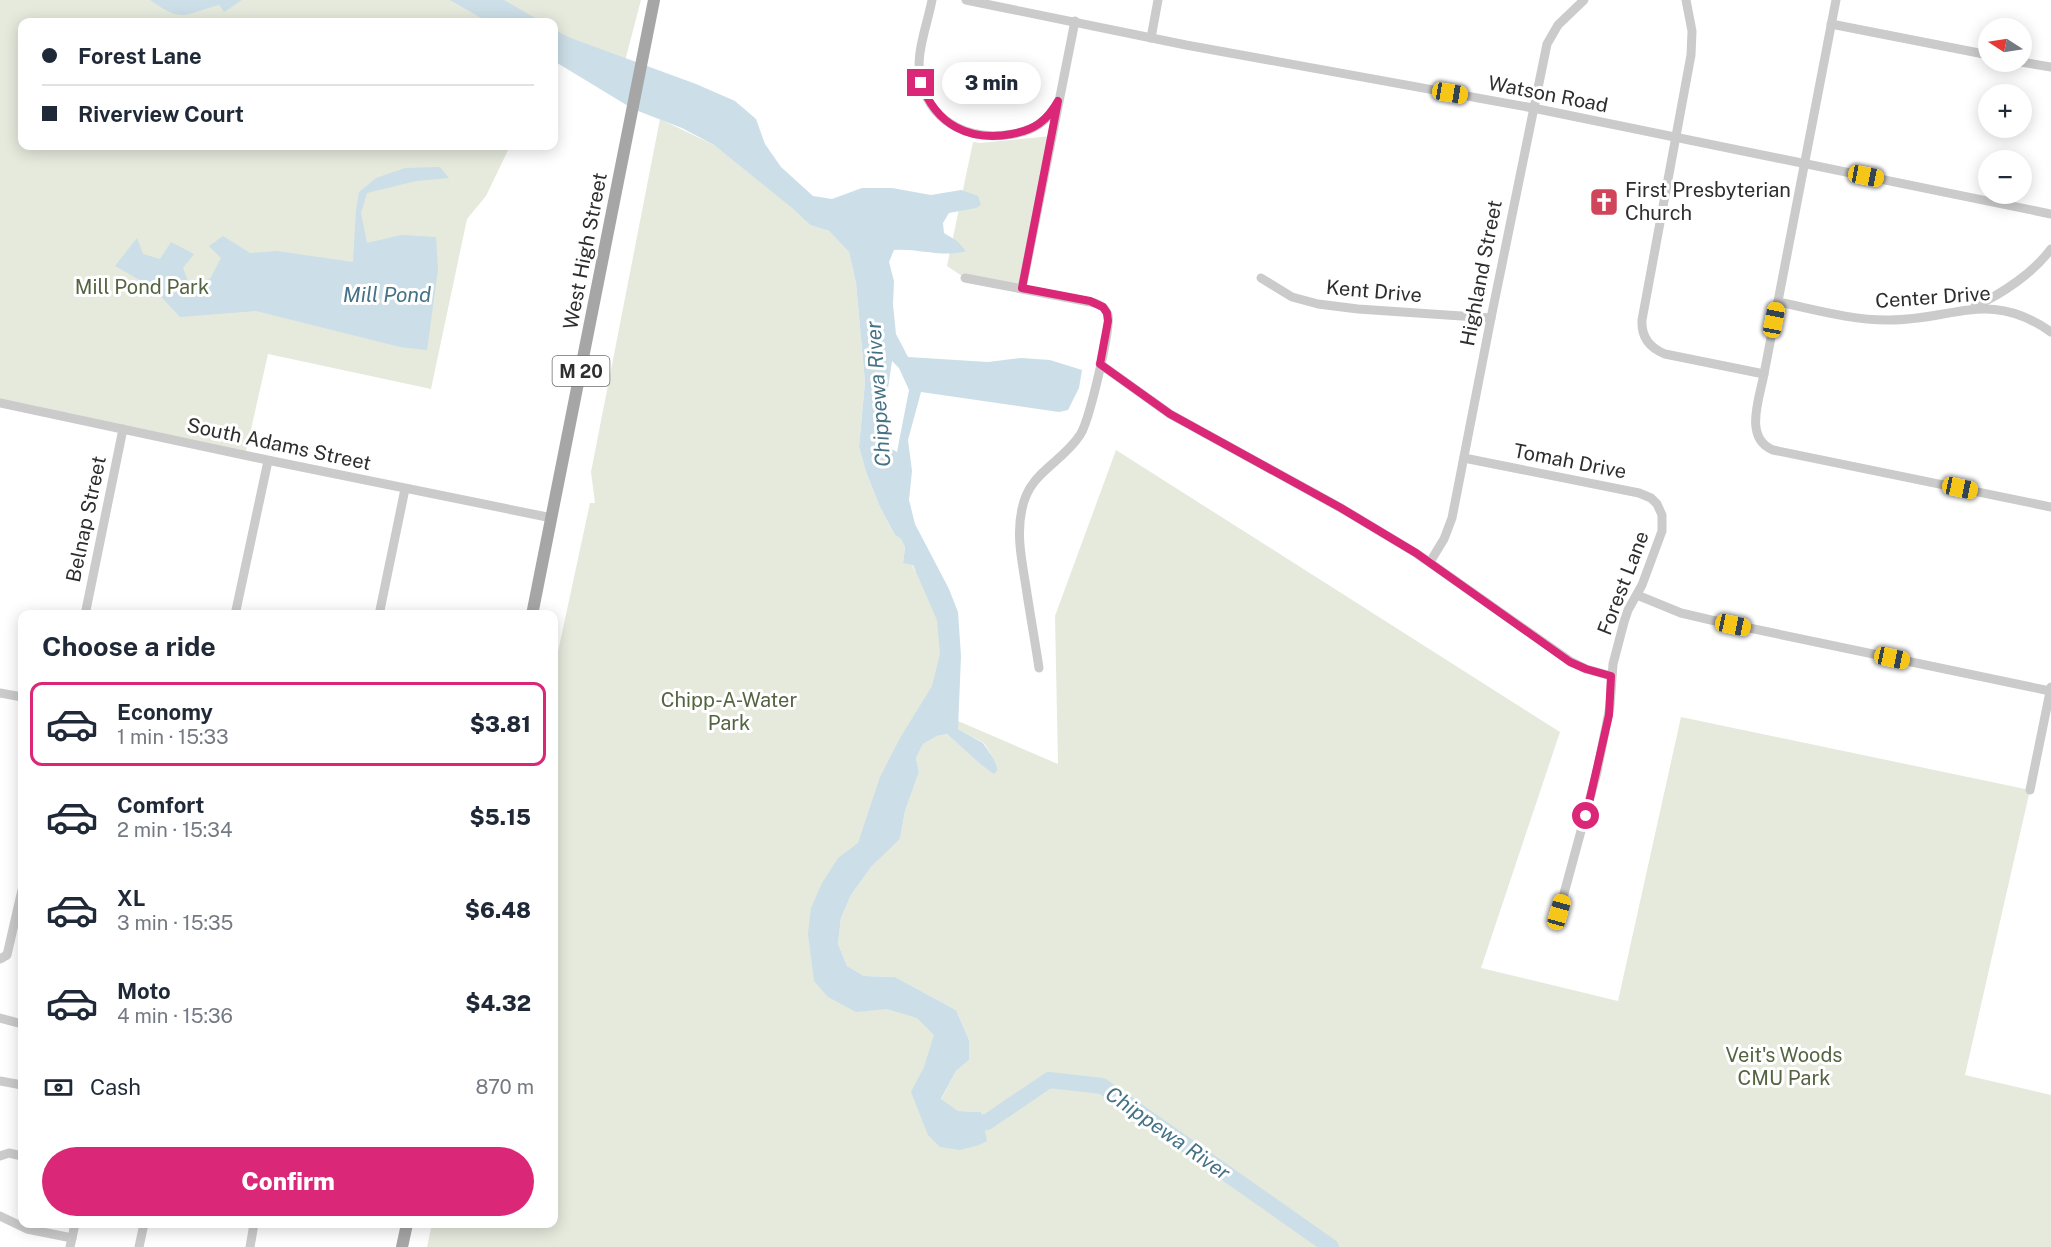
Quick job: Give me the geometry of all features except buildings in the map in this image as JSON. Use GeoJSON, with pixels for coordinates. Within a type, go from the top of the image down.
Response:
{"type":"FeatureCollection","features":[{"type":"Feature","properties":{"kind":"main road","name":"West High Street"},"geometry":{"type":"LineString","coordinates":[[533,610],[654,0]]}},
{"type":"Feature","properties":{"kind":"main road"},"geometry":{"type":"LineString","coordinates":[[402,1247],[406,1228]]}},
{"type":"Feature","properties":{"kind":"street"},"geometry":{"type":"LineString","coordinates":[[932,0],[920,53],[920,75],[931,105],[950,124],[966,132],[984,136],[1020,133],[1044,121],[1058,101]]}},
{"type":"Feature","properties":{"kind":"street","name":"Watson Road"},"geometry":{"type":"LineString","coordinates":[[966,0],[1151,38],[1533,108],[2051,214]]}},
{"type":"Feature","properties":{"kind":"street"},"geometry":{"type":"LineString","coordinates":[[1151,38],[1158,0]]}},
{"type":"Feature","properties":{"kind":"street","name":"Highland Street"},"geometry":{"type":"LineString","coordinates":[[1430,562],[1450,524],[1545,52],[1550,37],[1565,17],[1584,0]]}},
{"type":"Feature","properties":{"kind":"street"},"geometry":{"type":"LineString","coordinates":[[1686,0],[1691,23],[1692,45],[1642,320],[1645,337],[1651,346],[1665,354],[1764,374]]}},
{"type":"Feature","properties":{"kind":"street"},"geometry":{"type":"LineString","coordinates":[[1836,0],[1755,424],[1761,443],[1778,451],[2051,507]]}},
{"type":"Feature","properties":{"kind":"street"},"geometry":{"type":"LineString","coordinates":[[1022,288],[1075,21]]}},
{"type":"Feature","properties":{"kind":"street"},"geometry":{"type":"LineString","coordinates":[[1831,24],[1978,53]]}},
{"type":"Feature","properties":{"kind":"street"},"geometry":{"type":"LineString","coordinates":[[2032,64],[2051,68]]}},
{"type":"Feature","properties":{"kind":"street"},"geometry":{"type":"LineString","coordinates":[[1970,309],[2012,284],[2040,262],[2051,249]]}},
{"type":"Feature","properties":{"kind":"street"},"geometry":{"type":"LineString","coordinates":[[965,278],[1090,301],[1103,307],[1107,313],[1108,321],[1091,408],[1083,430],[1070,448],[1037,477],[1025,498],[1021,511],[1021,554],[1039,668]]}},
{"type":"Feature","properties":{"kind":"street","name":"Kent Drive"},"geometry":{"type":"LineString","coordinates":[[1261,278],[1292,297],[1318,304],[1351,309],[1491,318]]}},
{"type":"Feature","properties":{"kind":"street","name":"Center Drive"},"geometry":{"type":"LineString","coordinates":[[1778,303],[1845,316],[1885,320],[1912,320],[1970,309],[1991,309],[2032,321],[2051,332]]}},
{"type":"Feature","properties":{"kind":"street"},"geometry":{"type":"LineString","coordinates":[[1100,364],[1161,408],[1341,508],[1430,562],[1570,662],[1611,676]]}},
{"type":"Feature","properties":{"kind":"street","name":"South Adams Street"},"geometry":{"type":"LineString","coordinates":[[0,403],[268,461],[552,518]]}},
{"type":"Feature","properties":{"kind":"street","name":"Belnap Street"},"geometry":{"type":"LineString","coordinates":[[86,610],[123,429]]}},
{"type":"Feature","properties":{"kind":"street","name":"Tomah Drive"},"geometry":{"type":"LineString","coordinates":[[1464,458],[1639,493],[1654,500],[1661,512]]}},
{"type":"Feature","properties":{"kind":"street"},"geometry":{"type":"LineString","coordinates":[[236,610],[268,461]]}},
{"type":"Feature","properties":{"kind":"street"},"geometry":{"type":"LineString","coordinates":[[380,610],[405,489]]}},
{"type":"Feature","properties":{"kind":"street","name":"Forest Lane"},"geometry":{"type":"LineString","coordinates":[[1559,912],[1596,779],[1610,706],[1611,676],[1626,615],[1637,595],[1662,531],[1661,512]]}},
{"type":"Feature","properties":{"kind":"street"},"geometry":{"type":"LineString","coordinates":[[1637,595],[1703,618],[2051,689],[2030,790]]}},
{"type":"Feature","properties":{"kind":"street"},"geometry":{"type":"LineString","coordinates":[[0,693],[18,696]]}},
{"type":"Feature","properties":{"kind":"street"},"geometry":{"type":"LineString","coordinates":[[4,957],[18,905]]}},
{"type":"Feature","properties":{"kind":"street"},"geometry":{"type":"LineString","coordinates":[[0,1018],[18,1023]]}},
{"type":"Feature","properties":{"kind":"street"},"geometry":{"type":"LineString","coordinates":[[0,1081],[18,1084]]}},
{"type":"Feature","properties":{"kind":"street"},"geometry":{"type":"LineString","coordinates":[[0,1156],[9,1153],[18,1155]]}},
{"type":"Feature","properties":{"kind":"street"},"geometry":{"type":"LineString","coordinates":[[0,1216],[18,1225]]}},
{"type":"Feature","properties":{"kind":"street"},"geometry":{"type":"LineString","coordinates":[[25,1228],[71,1243],[74,1228]]}},
{"type":"Feature","properties":{"kind":"street"},"geometry":{"type":"LineString","coordinates":[[139,1247],[143,1228]]}},
{"type":"Feature","properties":{"kind":"street"},"geometry":{"type":"LineString","coordinates":[[250,1247],[253,1228]]}},
{"type":"Feature","properties":{"kind":"green space","name":"Mill Pond Park"},"geometry":{"type":"Polygon","coordinates":[[[0,0],[641,0],[621,76],[558,39],[558,18],[18,18],[18,150],[508,150],[486,196],[467,219],[431,389],[268,354],[245,456],[0,403],[0,0]]]}},
{"type":"Feature","properties":{"kind":"green space"},"geometry":{"type":"Polygon","coordinates":[[[660,119],[714,145],[810,225],[829,231],[849,252],[856,283],[865,382],[859,447],[880,507],[895,535],[901,539],[905,547],[903,562],[912,564],[915,571],[938,576],[957,647],[947,697],[917,725],[889,783],[868,845],[845,873],[830,900],[822,925],[825,952],[845,976],[882,988],[911,990],[934,1008],[946,1034],[939,1064],[935,1113],[955,1125],[983,1122],[981,1112],[958,1111],[941,1100],[956,1071],[969,1060],[969,1040],[956,1010],[895,977],[864,976],[847,966],[838,944],[841,918],[851,895],[871,867],[900,839],[905,811],[919,772],[916,758],[923,744],[937,736],[947,734],[980,764],[994,773],[998,770],[984,743],[958,729],[958,721],[1058,764],[1055,616],[1116,450],[1560,732],[1481,968],[1618,1001],[1681,717],[2030,790],[1965,1075],[2051,1095],[2051,1247],[427,1247],[431,1228],[558,1228],[558,651],[590,503],[595,503],[591,472],[660,119]]]}},
{"type":"Feature","properties":{"kind":"green space"},"geometry":{"type":"Polygon","coordinates":[[[1051,136],[1022,288],[965,278],[947,266],[973,142],[1051,136]]]}},
{"type":"Feature","properties":{"kind":"water"},"geometry":{"type":"Polygon","coordinates":[[[150,0],[242,0],[224,12],[219,5],[191,14],[178,15],[150,0]]]}},
{"type":"Feature","properties":{"kind":"water"},"geometry":{"type":"Polygon","coordinates":[[[450,0],[504,0],[535,18],[481,18],[450,0]]]}},
{"type":"Feature","properties":{"kind":"water"},"geometry":{"type":"Polygon","coordinates":[[[558,31],[735,101],[756,119],[765,144],[781,167],[813,196],[832,199],[862,188],[892,188],[931,195],[961,190],[978,196],[981,205],[949,213],[943,223],[944,233],[957,241],[966,251],[948,254],[894,250],[889,262],[894,281],[893,305],[896,334],[908,357],[988,362],[1021,358],[1050,360],[1082,370],[1079,388],[1068,410],[1059,412],[921,392],[908,440],[912,471],[909,500],[915,524],[949,589],[958,612],[961,656],[958,729],[983,743],[994,759],[998,770],[994,774],[947,734],[937,736],[923,744],[916,758],[919,772],[905,811],[900,839],[871,867],[851,895],[841,918],[838,944],[847,966],[864,976],[895,977],[956,1010],[969,1040],[969,1060],[956,1071],[941,1099],[958,1111],[981,1112],[987,1141],[979,1145],[960,1150],[940,1147],[928,1135],[911,1092],[924,1067],[934,1035],[917,1018],[887,1009],[856,1012],[828,997],[814,981],[808,934],[811,908],[822,883],[838,858],[858,843],[880,777],[900,738],[932,686],[940,654],[937,620],[913,565],[903,563],[905,547],[901,539],[895,535],[880,507],[859,447],[865,382],[856,283],[849,252],[829,231],[810,225],[714,145],[682,128],[633,109],[558,63],[558,31]],[[892,361],[885,409],[886,429],[892,449],[897,452],[909,390],[899,368],[892,361]]]}},
{"type":"Feature","properties":{"kind":"water","name":"Mill Pond"},"geometry":{"type":"Polygon","coordinates":[[[440,167],[449,178],[416,181],[367,193],[361,213],[367,243],[401,235],[436,237],[438,270],[427,350],[400,347],[256,311],[180,317],[152,287],[115,266],[137,238],[143,254],[160,259],[171,242],[194,254],[183,268],[190,286],[210,279],[221,258],[209,246],[223,236],[250,253],[277,251],[353,262],[359,192],[376,178],[405,168],[440,167]]]}},
{"type":"Feature","properties":{"kind":"waterway","name":"Chippewa River"},"geometry":{"type":"LineString","coordinates":[[961,1125],[987,1122],[1049,1080],[1102,1086],[1331,1247]]}},
{"type":"Feature","properties":{"kind":"place","name":"First Presbyterian Church"},"geometry":{"type":"Point","coordinates":[1604,202]}},
{"type":"Feature","properties":{"kind":"route"},"geometry":{"type":"LineString","coordinates":[[921,83],[931,105],[943,118],[958,129],[976,135],[998,136],[1020,133],[1033,128],[1049,116],[1058,101],[1022,288],[1090,301],[1103,307],[1108,321],[1100,364],[1170,414],[1368,523],[1416,553],[1570,662],[1611,676],[1609,715],[1586,816]]}},
{"type":"Feature","properties":{"kind":"park label","name":"Chipp-A-Water Park"},"geometry":{"type":"Point","coordinates":[729,712]}},
{"type":"Feature","properties":{"kind":"park label","name":"Veit's Woods CMU Park"},"geometry":{"type":"Point","coordinates":[1784,1066]}}]}
